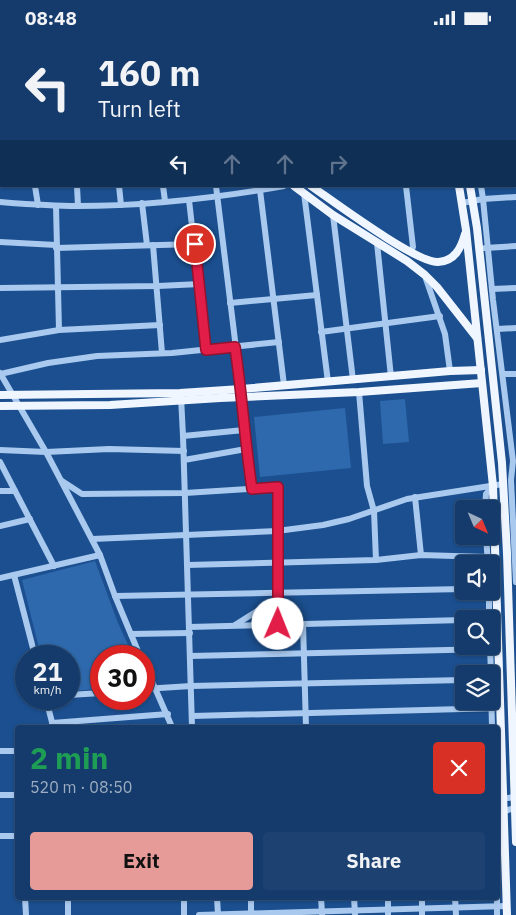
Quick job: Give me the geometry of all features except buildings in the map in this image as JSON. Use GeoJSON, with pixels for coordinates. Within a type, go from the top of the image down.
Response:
{"type":"FeatureCollection","features":[{"type":"Feature","properties":{"kind":"main road"},"geometry":{"type":"LineString","coordinates":[[295,187],[333,215],[425,275],[437,287],[478,339]]}},
{"type":"Feature","properties":{"kind":"main road"},"geometry":{"type":"LineString","coordinates":[[313,187],[424,259],[438,262],[450,259],[458,252],[466,230]]}},
{"type":"Feature","properties":{"kind":"main road"},"geometry":{"type":"LineString","coordinates":[[459,187],[466,230],[493,486],[495,610]]}},
{"type":"Feature","properties":{"kind":"main road"},"geometry":{"type":"LineString","coordinates":[[470,187],[479,249],[503,484],[513,555],[516,843]]}},
{"type":"Feature","properties":{"kind":"main road"},"geometry":{"type":"LineString","coordinates":[[397,255],[403,247]]}},
{"type":"Feature","properties":{"kind":"main road"},"geometry":{"type":"LineString","coordinates":[[241,393],[284,385],[481,370]]}},
{"type":"Feature","properties":{"kind":"main road"},"geometry":{"type":"LineString","coordinates":[[0,407],[110,405],[241,393],[358,392],[482,383]]}},
{"type":"Feature","properties":{"kind":"main road"},"geometry":{"type":"LineString","coordinates":[[0,395],[181,397]]}},
{"type":"Feature","properties":{"kind":"main road"},"geometry":{"type":"LineString","coordinates":[[497,655],[501,708],[500,798],[507,915]]}},
{"type":"Feature","properties":{"kind":"street"},"geometry":{"type":"LineString","coordinates":[[35,187],[38,205]]}},
{"type":"Feature","properties":{"kind":"street"},"geometry":{"type":"LineString","coordinates":[[77,187],[78,206]]}},
{"type":"Feature","properties":{"kind":"street"},"geometry":{"type":"LineString","coordinates":[[119,187],[121,205]]}},
{"type":"Feature","properties":{"kind":"street"},"geometry":{"type":"LineString","coordinates":[[163,187],[165,201]]}},
{"type":"Feature","properties":{"kind":"street"},"geometry":{"type":"LineString","coordinates":[[216,187],[252,489]]}},
{"type":"Feature","properties":{"kind":"street"},"geometry":{"type":"LineString","coordinates":[[0,202],[56,206],[121,205],[189,200],[278,187]]}},
{"type":"Feature","properties":{"kind":"street"},"geometry":{"type":"LineString","coordinates":[[406,187],[413,247],[411,252]]}},
{"type":"Feature","properties":{"kind":"street"},"geometry":{"type":"LineString","coordinates":[[481,187],[514,461],[511,480],[514,493],[513,555],[516,582]]}},
{"type":"Feature","properties":{"kind":"street"},"geometry":{"type":"LineString","coordinates":[[260,190],[284,385]]}},
{"type":"Feature","properties":{"kind":"street"},"geometry":{"type":"LineString","coordinates":[[304,193],[328,382]]}},
{"type":"Feature","properties":{"kind":"street"},"geometry":{"type":"LineString","coordinates":[[462,203],[484,199],[516,197]]}},
{"type":"Feature","properties":{"kind":"street"},"geometry":{"type":"LineString","coordinates":[[189,200],[206,350]]}},
{"type":"Feature","properties":{"kind":"street"},"geometry":{"type":"LineString","coordinates":[[142,203],[158,286],[162,353]]}},
{"type":"Feature","properties":{"kind":"street"},"geometry":{"type":"LineString","coordinates":[[56,206],[59,330]]}},
{"type":"Feature","properties":{"kind":"street"},"geometry":{"type":"LineString","coordinates":[[333,215],[353,380]]}},
{"type":"Feature","properties":{"kind":"street"},"geometry":{"type":"LineString","coordinates":[[0,242],[56,247],[195,244]]}},
{"type":"Feature","properties":{"kind":"street"},"geometry":{"type":"LineString","coordinates":[[377,243],[391,377]]}},
{"type":"Feature","properties":{"kind":"street"},"geometry":{"type":"LineString","coordinates":[[479,249],[516,246]]}},
{"type":"Feature","properties":{"kind":"street"},"geometry":{"type":"LineString","coordinates":[[425,275],[440,316],[448,349],[450,371]]}},
{"type":"Feature","properties":{"kind":"street"},"geometry":{"type":"LineString","coordinates":[[0,288],[200,284]]}},
{"type":"Feature","properties":{"kind":"street"},"geometry":{"type":"LineString","coordinates":[[492,289],[516,288]]}},
{"type":"Feature","properties":{"kind":"street"},"geometry":{"type":"LineString","coordinates":[[230,303],[317,295]]}},
{"type":"Feature","properties":{"kind":"street"},"geometry":{"type":"LineString","coordinates":[[321,332],[440,316]]}},
{"type":"Feature","properties":{"kind":"street"},"geometry":{"type":"LineString","coordinates":[[0,340],[59,330],[160,325]]}},
{"type":"Feature","properties":{"kind":"street"},"geometry":{"type":"LineString","coordinates":[[497,329],[516,328]]}},
{"type":"Feature","properties":{"kind":"street"},"geometry":{"type":"LineString","coordinates":[[136,645],[100,555],[62,481],[0,373],[80,357],[206,350],[279,342]]}},
{"type":"Feature","properties":{"kind":"street"},"geometry":{"type":"LineString","coordinates":[[504,375],[516,374]]}},
{"type":"Feature","properties":{"kind":"street"},"geometry":{"type":"LineString","coordinates":[[358,392],[367,486],[374,511],[376,560]]}},
{"type":"Feature","properties":{"kind":"street"},"geometry":{"type":"LineString","coordinates":[[181,397],[192,725]]}},
{"type":"Feature","properties":{"kind":"street"},"geometry":{"type":"LineString","coordinates":[[183,436],[244,430]]}},
{"type":"Feature","properties":{"kind":"street"},"geometry":{"type":"LineString","coordinates":[[0,450],[46,452],[110,449],[184,451]]}},
{"type":"Feature","properties":{"kind":"street"},"geometry":{"type":"LineString","coordinates":[[184,460],[246,449]]}},
{"type":"Feature","properties":{"kind":"street"},"geometry":{"type":"LineString","coordinates":[[490,463],[514,461]]}},
{"type":"Feature","properties":{"kind":"street"},"geometry":{"type":"LineString","coordinates":[[0,462],[54,566]]}},
{"type":"Feature","properties":{"kind":"street"},"geometry":{"type":"LineString","coordinates":[[62,481],[82,494]]}},
{"type":"Feature","properties":{"kind":"street"},"geometry":{"type":"LineString","coordinates":[[92,539],[277,531],[323,525],[415,497],[503,484]]}},
{"type":"Feature","properties":{"kind":"street"},"geometry":{"type":"LineString","coordinates":[[485,500],[486,494],[493,486]]}},
{"type":"Feature","properties":{"kind":"street"},"geometry":{"type":"LineString","coordinates":[[72,502],[77,496],[82,494],[185,493],[278,487],[278,624]]}},
{"type":"Feature","properties":{"kind":"street"},"geometry":{"type":"LineString","coordinates":[[0,491],[15,491]]}},
{"type":"Feature","properties":{"kind":"street"},"geometry":{"type":"LineString","coordinates":[[415,497],[421,555]]}},
{"type":"Feature","properties":{"kind":"street"},"geometry":{"type":"LineString","coordinates":[[0,526],[30,519]]}},
{"type":"Feature","properties":{"kind":"street"},"geometry":{"type":"LineString","coordinates":[[0,578],[100,555]]}},
{"type":"Feature","properties":{"kind":"street"},"geometry":{"type":"LineString","coordinates":[[187,565],[376,560],[421,555],[455,558]]}},
{"type":"Feature","properties":{"kind":"street"},"geometry":{"type":"LineString","coordinates":[[14,575],[32,645]]}},
{"type":"Feature","properties":{"kind":"street"},"geometry":{"type":"LineString","coordinates":[[115,596],[278,596],[455,589]]}},
{"type":"Feature","properties":{"kind":"street"},"geometry":{"type":"LineString","coordinates":[[234,625],[278,596]]}},
{"type":"Feature","properties":{"kind":"street"},"geometry":{"type":"LineString","coordinates":[[131,634],[234,625],[455,619]]}},
{"type":"Feature","properties":{"kind":"street"},"geometry":{"type":"LineString","coordinates":[[303,624],[306,725]]}},
{"type":"Feature","properties":{"kind":"street"},"geometry":{"type":"LineString","coordinates":[[190,655],[455,648]]}},
{"type":"Feature","properties":{"kind":"street"},"geometry":{"type":"LineString","coordinates":[[171,725],[155,689],[191,686],[455,680]]}},
{"type":"Feature","properties":{"kind":"street"},"geometry":{"type":"LineString","coordinates":[[49,710],[53,725],[168,714]]}},
{"type":"Feature","properties":{"kind":"street"},"geometry":{"type":"LineString","coordinates":[[192,716],[455,710]]}},
{"type":"Feature","properties":{"kind":"street"},"geometry":{"type":"LineString","coordinates":[[492,710],[492,725]]}},
{"type":"Feature","properties":{"kind":"street"},"geometry":{"type":"LineString","coordinates":[[0,751],[15,751]]}},
{"type":"Feature","properties":{"kind":"street"},"geometry":{"type":"LineString","coordinates":[[0,795],[15,795]]}},
{"type":"Feature","properties":{"kind":"street"},"geometry":{"type":"LineString","coordinates":[[500,798],[516,797]]}},
{"type":"Feature","properties":{"kind":"street"},"geometry":{"type":"LineString","coordinates":[[501,813],[516,807]]}},
{"type":"Feature","properties":{"kind":"street"},"geometry":{"type":"LineString","coordinates":[[0,836],[15,836]]}},
{"type":"Feature","properties":{"kind":"street"},"geometry":{"type":"LineString","coordinates":[[25,900],[26,915]]}},
{"type":"Feature","properties":{"kind":"street"},"geometry":{"type":"LineString","coordinates":[[68,900],[68,915]]}},
{"type":"Feature","properties":{"kind":"street"},"geometry":{"type":"LineString","coordinates":[[184,900],[184,915]]}},
{"type":"Feature","properties":{"kind":"street"},"geometry":{"type":"LineString","coordinates":[[217,900],[218,915]]}},
{"type":"Feature","properties":{"kind":"street"},"geometry":{"type":"LineString","coordinates":[[251,900],[251,914]]}},
{"type":"Feature","properties":{"kind":"street"},"geometry":{"type":"LineString","coordinates":[[321,900],[322,913]]}},
{"type":"Feature","properties":{"kind":"street"},"geometry":{"type":"LineString","coordinates":[[354,900],[355,913]]}},
{"type":"Feature","properties":{"kind":"street"},"geometry":{"type":"LineString","coordinates":[[422,900],[422,915]]}},
{"type":"Feature","properties":{"kind":"street"},"geometry":{"type":"LineString","coordinates":[[455,900],[456,915]]}},
{"type":"Feature","properties":{"kind":"street"},"geometry":{"type":"LineString","coordinates":[[497,900],[497,915]]}},
{"type":"Feature","properties":{"kind":"street"},"geometry":{"type":"LineString","coordinates":[[199,915],[355,913],[388,912],[422,907],[507,906]]}},
{"type":"Feature","properties":{"kind":"shaded area"},"geometry":{"type":"Polygon","coordinates":[[[405,399],[409,442],[383,444],[380,401],[405,399]]]}},
{"type":"Feature","properties":{"kind":"shaded area"},"geometry":{"type":"Polygon","coordinates":[[[345,408],[351,468],[260,477],[254,417],[345,408]]]}},
{"type":"Feature","properties":{"kind":"shaded area"},"geometry":{"type":"Polygon","coordinates":[[[95,561],[128,645],[90,645],[90,689],[80,691],[80,645],[38,645],[22,580],[95,561]]]}},
{"type":"Feature","properties":{"kind":"route"},"geometry":{"type":"LineString","coordinates":[[195,244],[206,350],[235,347],[252,489],[278,487],[278,624]]}}]}
